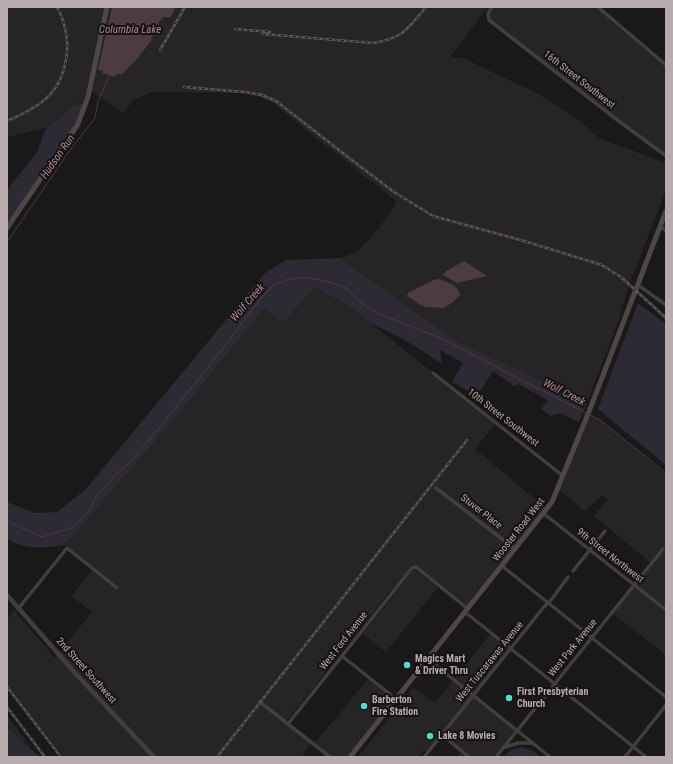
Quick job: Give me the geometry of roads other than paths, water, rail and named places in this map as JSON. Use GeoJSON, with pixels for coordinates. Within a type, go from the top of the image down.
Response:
{"type":"FeatureCollection","features":[{"type":"Feature","properties":{"kind":"main road"},"geometry":{"type":"LineString","coordinates":[[7,228],[78,124],[88,97],[107,7]]}},
{"type":"Feature","properties":{"kind":"main road","name":"Wooster Road West"},"geometry":{"type":"LineString","coordinates":[[350,757],[554,499],[666,211]]}},
{"type":"Feature","properties":{"kind":"street","name":"16th Street Southwest"},"geometry":{"type":"LineString","coordinates":[[492,7],[488,13],[488,18],[495,24],[616,120],[666,156]]}},
{"type":"Feature","properties":{"kind":"street"},"geometry":{"type":"LineString","coordinates":[[598,7],[666,66]]}},
{"type":"Feature","properties":{"kind":"street"},"geometry":{"type":"LineString","coordinates":[[660,226],[666,231]]}},
{"type":"Feature","properties":{"kind":"street"},"geometry":{"type":"LineString","coordinates":[[638,285],[666,305]]}},
{"type":"Feature","properties":{"kind":"street","name":"10th Street Southwest"},"geometry":{"type":"LineString","coordinates":[[433,373],[563,476]]}},
{"type":"Feature","properties":{"kind":"street","name":"Stuver Place"},"geometry":{"type":"LineString","coordinates":[[436,488],[515,549]]}},
{"type":"Feature","properties":{"kind":"street","name":"9th Street Northwest"},"geometry":{"type":"LineString","coordinates":[[544,513],[666,610]]}},
{"type":"Feature","properties":{"kind":"street"},"geometry":{"type":"LineString","coordinates":[[573,571],[605,530]]}},
{"type":"Feature","properties":{"kind":"street"},"geometry":{"type":"LineString","coordinates":[[18,609],[67,548],[117,588]]}},
{"type":"Feature","properties":{"kind":"street","name":"West Park Avenue"},"geometry":{"type":"LineString","coordinates":[[496,757],[663,549]]}},
{"type":"Feature","properties":{"kind":"street"},"geometry":{"type":"LineString","coordinates":[[502,566],[666,697]]}},
{"type":"Feature","properties":{"kind":"street","name":"West Ford Avenue"},"geometry":{"type":"LineString","coordinates":[[288,724],[412,568],[416,567],[466,610]]}},
{"type":"Feature","properties":{"kind":"street","name":"West Tuscarawas Avenue"},"geometry":{"type":"LineString","coordinates":[[424,757],[568,577]]}},
{"type":"Feature","properties":{"kind":"street","name":"2nd Street Southwest"},"geometry":{"type":"LineString","coordinates":[[7,595],[75,673],[154,757]]}},
{"type":"Feature","properties":{"kind":"street"},"geometry":{"type":"LineString","coordinates":[[466,610],[511,649],[646,757]]}},
{"type":"Feature","properties":{"kind":"street"},"geometry":{"type":"LineString","coordinates":[[342,656],[396,699]]}},
{"type":"Feature","properties":{"kind":"street"},"geometry":{"type":"LineString","coordinates":[[428,659],[550,757]]}},
{"type":"Feature","properties":{"kind":"street"},"geometry":{"type":"LineString","coordinates":[[260,702],[330,757]]}},
{"type":"Feature","properties":{"kind":"street"},"geometry":{"type":"LineString","coordinates":[[625,757],[666,705]]}},
{"type":"Feature","properties":{"kind":"street"},"geometry":{"type":"LineString","coordinates":[[442,735],[469,757]]}},
{"type":"Feature","properties":{"kind":"street"},"geometry":{"type":"LineString","coordinates":[[504,748],[518,743],[532,743]]}},
{"type":"Feature","properties":{"kind":"water","name":"Columbia Lake"},"geometry":{"type":"Polygon","coordinates":[[[112,7],[176,7],[171,17],[163,17],[155,28],[151,41],[136,60],[122,74],[118,74],[114,77],[98,70],[112,7]]]}},
{"type":"Feature","properties":{"kind":"water"},"geometry":{"type":"Polygon","coordinates":[[[464,261],[487,276],[457,283],[443,275],[446,271],[464,261]]]}},
{"type":"Feature","properties":{"kind":"water"},"geometry":{"type":"Polygon","coordinates":[[[436,279],[448,282],[455,286],[459,291],[460,295],[444,308],[426,307],[407,296],[408,293],[436,279]]]}},
{"type":"Feature","properties":{"kind":"waterway","name":"Hudson Run"},"geometry":{"type":"LineString","coordinates":[[7,242],[70,150],[95,118],[98,101],[109,76]]}},
{"type":"Feature","properties":{"kind":"waterway","name":"Wolf Creek"},"geometry":{"type":"LineString","coordinates":[[7,520],[42,537],[74,527],[91,509],[95,498],[150,439],[210,365],[261,298],[274,285],[289,279],[305,277],[329,282],[346,288],[361,303],[377,313],[440,338],[586,413]]}},
{"type":"Feature","properties":{"kind":"waterway","name":"Wolf Creek"},"geometry":{"type":"LineString","coordinates":[[590,415],[600,420],[666,473]]}},
{"type":"Feature","properties":{"kind":"railway"},"geometry":{"type":"LineString","coordinates":[[7,121],[25,113],[42,102],[50,95],[61,77],[65,67],[67,45],[62,17],[57,7]]}},
{"type":"Feature","properties":{"kind":"railway"},"geometry":{"type":"LineString","coordinates":[[160,50],[185,7]]}},
{"type":"Feature","properties":{"kind":"railway"},"geometry":{"type":"LineString","coordinates":[[263,34],[373,43],[391,39],[404,32],[426,7]]}},
{"type":"Feature","properties":{"kind":"railway"},"geometry":{"type":"LineString","coordinates":[[235,29],[270,32]]}},
{"type":"Feature","properties":{"kind":"railway"},"geometry":{"type":"LineString","coordinates":[[184,87],[245,92],[262,95],[276,101],[394,192],[433,216],[524,241],[602,265],[621,277],[666,318]]}},
{"type":"Feature","properties":{"kind":"railway"},"geometry":{"type":"LineString","coordinates":[[217,757],[467,440]]}},
{"type":"Feature","properties":{"kind":"railway"},"geometry":{"type":"LineString","coordinates":[[7,687],[61,757]]}},
{"type":"Feature","properties":{"kind":"railway"},"geometry":{"type":"LineString","coordinates":[[7,707],[45,757]]}},
{"type":"Feature","properties":{"kind":"place","name":"Magics Mart & Driver Thru"},"geometry":{"type":"Point","coordinates":[407,665]}},
{"type":"Feature","properties":{"kind":"place","name":"First Presbyterian Church"},"geometry":{"type":"Point","coordinates":[509,698]}},
{"type":"Feature","properties":{"kind":"place","name":"Barberton Fire Station"},"geometry":{"type":"Point","coordinates":[364,706]}},
{"type":"Feature","properties":{"kind":"place","name":"Lake 8 Movies"},"geometry":{"type":"Point","coordinates":[430,736]}}]}
